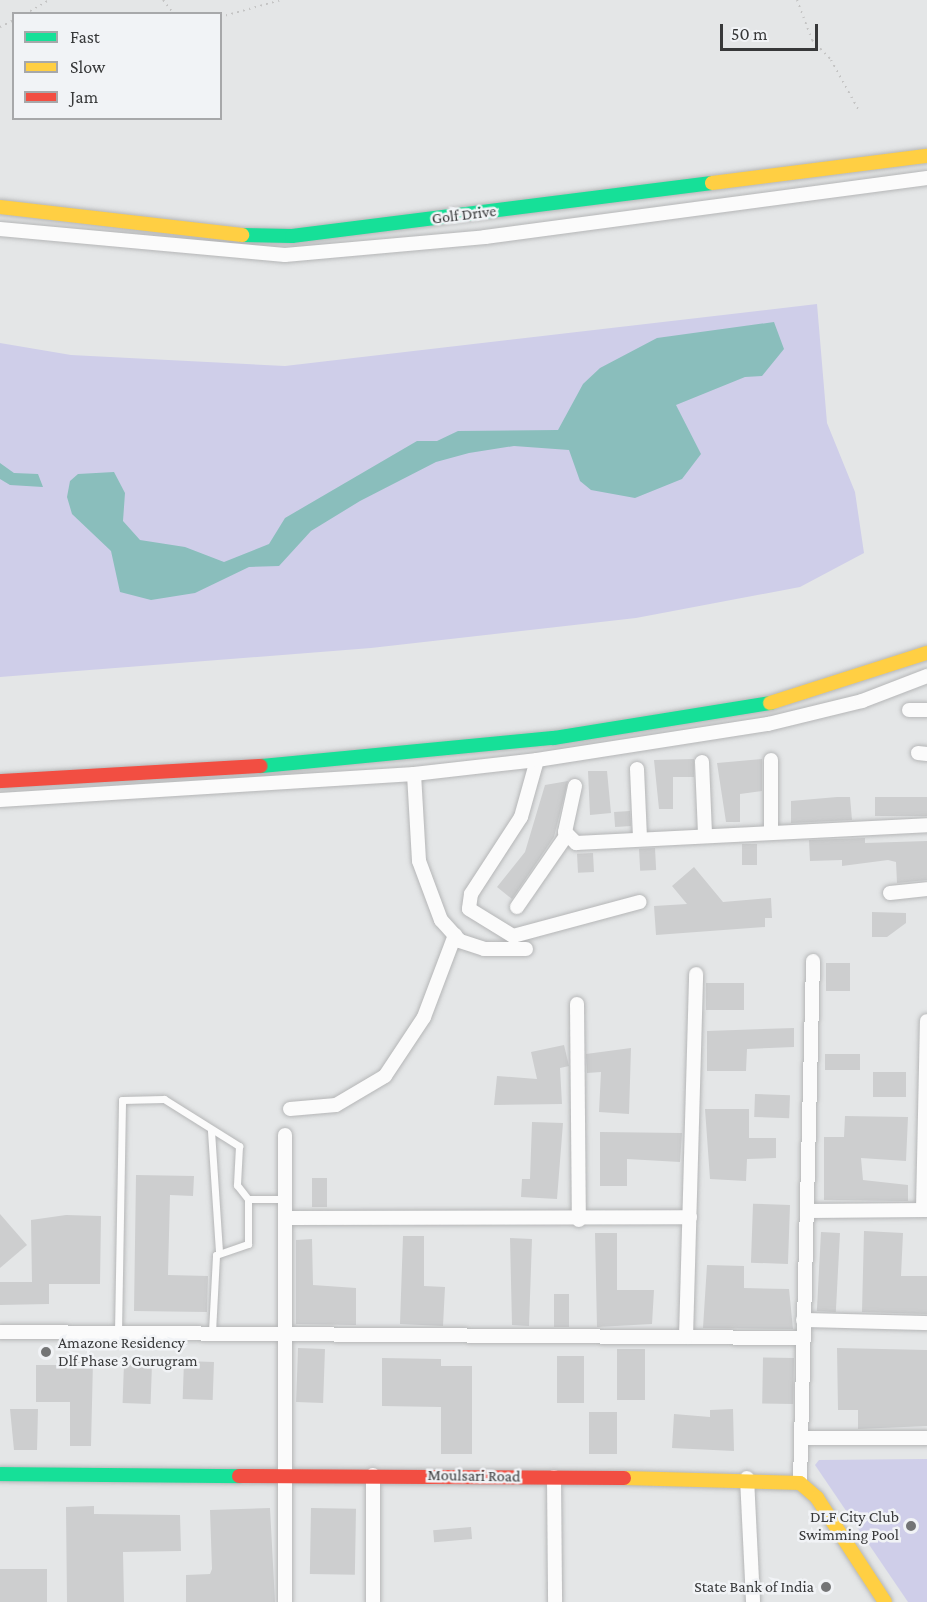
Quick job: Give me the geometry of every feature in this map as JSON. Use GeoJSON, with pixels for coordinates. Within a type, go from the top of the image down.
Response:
{"type":"FeatureCollection","features":[{"type":"Feature","properties":{"kind":"street","name":"Golf Drive"},"geometry":{"type":"LineString","coordinates":[[0,207],[217,234],[292,236],[927,156]]}},
{"type":"Feature","properties":{"kind":"street","name":"Golf Drive"},"geometry":{"type":"LineString","coordinates":[[0,229],[55,237],[285,255],[485,237],[927,178]]}},
{"type":"Feature","properties":{"kind":"street"},"geometry":{"type":"LineString","coordinates":[[55,237],[56,215]]}},
{"type":"Feature","properties":{"kind":"street"},"geometry":{"type":"LineString","coordinates":[[0,781],[313,763],[554,738],[790,700],[927,653]]}},
{"type":"Feature","properties":{"kind":"street"},"geometry":{"type":"LineString","coordinates":[[0,800],[414,774],[537,760],[768,724],[862,701],[927,676]]}},
{"type":"Feature","properties":{"kind":"street"},"geometry":{"type":"LineString","coordinates":[[909,710],[927,710]]}},
{"type":"Feature","properties":{"kind":"street"},"geometry":{"type":"LineString","coordinates":[[554,738],[556,757]]}},
{"type":"Feature","properties":{"kind":"street"},"geometry":{"type":"LineString","coordinates":[[537,760],[521,817],[471,894],[469,909],[513,936],[640,902]]}},
{"type":"Feature","properties":{"kind":"street"},"geometry":{"type":"LineString","coordinates":[[771,760],[771,831]]}},
{"type":"Feature","properties":{"kind":"street"},"geometry":{"type":"LineString","coordinates":[[702,762],[705,833]]}},
{"type":"Feature","properties":{"kind":"street"},"geometry":{"type":"LineString","coordinates":[[637,769],[640,837]]}},
{"type":"Feature","properties":{"kind":"street"},"geometry":{"type":"LineString","coordinates":[[414,774],[419,861],[441,920],[455,935],[484,949],[526,949]]}},
{"type":"Feature","properties":{"kind":"street"},"geometry":{"type":"LineString","coordinates":[[517,907],[566,836],[575,786]]}},
{"type":"Feature","properties":{"kind":"street"},"geometry":{"type":"LineString","coordinates":[[566,836],[576,843],[705,833],[927,825]]}},
{"type":"Feature","properties":{"kind":"street"},"geometry":{"type":"LineString","coordinates":[[890,893],[927,890]]}},
{"type":"Feature","properties":{"kind":"street"},"geometry":{"type":"LineString","coordinates":[[290,1109],[336,1105],[385,1076],[424,1017],[455,935]]}},
{"type":"Feature","properties":{"kind":"street"},"geometry":{"type":"LineString","coordinates":[[813,961],[808,1211],[801,1338],[800,1483],[817,1497],[885,1602]]}},
{"type":"Feature","properties":{"kind":"street"},"geometry":{"type":"LineString","coordinates":[[686,1337],[696,974]]}},
{"type":"Feature","properties":{"kind":"street"},"geometry":{"type":"LineString","coordinates":[[577,1004],[579,1220]]}},
{"type":"Feature","properties":{"kind":"street"},"geometry":{"type":"LineString","coordinates":[[808,1211],[925,1210],[927,1021]]}},
{"type":"Feature","properties":{"kind":"street"},"geometry":{"type":"LineString","coordinates":[[285,1135],[287,1333],[285,1602]]}},
{"type":"Feature","properties":{"kind":"street"},"geometry":{"type":"LineString","coordinates":[[285,1218],[579,1220],[690,1217]]}},
{"type":"Feature","properties":{"kind":"street"},"geometry":{"type":"LineString","coordinates":[[802,1320],[927,1323]]}},
{"type":"Feature","properties":{"kind":"street"},"geometry":{"type":"LineString","coordinates":[[0,1332],[801,1338]]}},
{"type":"Feature","properties":{"kind":"street"},"geometry":{"type":"LineString","coordinates":[[801,1438],[927,1438]]}},
{"type":"Feature","properties":{"kind":"street","name":"Moulsari Road"},"geometry":{"type":"LineString","coordinates":[[0,1474],[747,1478],[800,1483]]}},
{"type":"Feature","properties":{"kind":"street"},"geometry":{"type":"LineString","coordinates":[[373,1475],[373,1602]]}},
{"type":"Feature","properties":{"kind":"street"},"geometry":{"type":"LineString","coordinates":[[554,1477],[555,1602]]}},
{"type":"Feature","properties":{"kind":"street"},"geometry":{"type":"LineString","coordinates":[[747,1478],[753,1602]]}},
{"type":"Feature","properties":{"kind":"lane"},"geometry":{"type":"LineString","coordinates":[[118,1332],[122,1100],[164,1100],[211,1131],[239,1146],[237,1185],[248,1199],[248,1244],[219,1251]]}},
{"type":"Feature","properties":{"kind":"lane"},"geometry":{"type":"LineString","coordinates":[[211,1131],[219,1251],[213,1332]]}},
{"type":"Feature","properties":{"kind":"lane"},"geometry":{"type":"LineString","coordinates":[[248,1199],[286,1199]]}},
{"type":"Feature","properties":{"kind":"path"},"geometry":{"type":"LineString","coordinates":[[28,12],[49,0]]}},
{"type":"Feature","properties":{"kind":"path"},"geometry":{"type":"LineString","coordinates":[[163,0],[172,12]]}},
{"type":"Feature","properties":{"kind":"path"},"geometry":{"type":"LineString","coordinates":[[222,16],[281,0]]}},
{"type":"Feature","properties":{"kind":"path"},"geometry":{"type":"LineString","coordinates":[[797,0],[812,40],[831,60],[858,109]]}},
{"type":"Feature","properties":{"kind":"shaded area"},"geometry":{"type":"Polygon","coordinates":[[[817,304],[827,423],[855,492],[864,553],[800,587],[636,618],[371,648],[0,677],[0,343],[71,355],[285,366],[817,304]]]}},
{"type":"Feature","properties":{"kind":"shaded area"},"geometry":{"type":"Polygon","coordinates":[[[774,322],[784,349],[762,376],[745,377],[676,405],[701,454],[682,479],[635,498],[591,490],[580,481],[569,450],[514,446],[469,453],[436,462],[360,501],[311,531],[279,566],[249,567],[195,593],[151,600],[120,592],[111,551],[72,514],[67,497],[70,481],[78,474],[114,472],[125,493],[123,521],[140,540],[185,547],[224,562],[269,544],[285,518],[417,441],[437,441],[458,431],[558,430],[583,384],[600,368],[657,338],[774,322]]]}},
{"type":"Feature","properties":{"kind":"shaded area"},"geometry":{"type":"Polygon","coordinates":[[[0,463],[14,473],[38,474],[43,487],[10,485],[0,479],[0,463]]]}},
{"type":"Feature","properties":{"kind":"shaded area"},"geometry":{"type":"Polygon","coordinates":[[[927,1459],[927,1602],[908,1602],[815,1465],[819,1460],[927,1459]]]}},
{"type":"Feature","properties":{"kind":"building"},"geometry":{"type":"Polygon","coordinates":[[[694,759],[694,777],[673,777],[673,809],[659,809],[654,760],[694,759]]]}},
{"type":"Feature","properties":{"kind":"building"},"geometry":{"type":"Polygon","coordinates":[[[762,759],[762,791],[740,794],[740,822],[726,822],[717,763],[762,759]]]}},
{"type":"Feature","properties":{"kind":"building"},"geometry":{"type":"Polygon","coordinates":[[[588,771],[607,771],[611,813],[590,815],[588,771]]]}},
{"type":"Feature","properties":{"kind":"building"},"geometry":{"type":"Polygon","coordinates":[[[568,781],[554,837],[512,899],[497,887],[525,852],[545,785],[568,781]]]}},
{"type":"Feature","properties":{"kind":"building"},"geometry":{"type":"Polygon","coordinates":[[[850,797],[852,820],[791,823],[791,801],[850,797]]]}},
{"type":"Feature","properties":{"kind":"building"},"geometry":{"type":"Polygon","coordinates":[[[875,797],[927,797],[927,816],[875,816],[875,797]]]}},
{"type":"Feature","properties":{"kind":"building"},"geometry":{"type":"Polygon","coordinates":[[[630,811],[631,826],[615,827],[614,812],[630,811]]]}},
{"type":"Feature","properties":{"kind":"building"},"geometry":{"type":"Polygon","coordinates":[[[865,838],[865,843],[927,841],[927,880],[897,883],[896,862],[888,860],[842,866],[842,860],[810,861],[809,840],[865,838]]]}},
{"type":"Feature","properties":{"kind":"building"},"geometry":{"type":"Polygon","coordinates":[[[742,844],[757,844],[757,865],[742,865],[742,844]]]}},
{"type":"Feature","properties":{"kind":"building"},"geometry":{"type":"Polygon","coordinates":[[[655,848],[656,870],[640,871],[639,849],[655,848]]]}},
{"type":"Feature","properties":{"kind":"building"},"geometry":{"type":"Polygon","coordinates":[[[593,853],[594,872],[578,873],[577,854],[593,853]]]}},
{"type":"Feature","properties":{"kind":"building"},"geometry":{"type":"Polygon","coordinates":[[[694,867],[723,902],[771,898],[772,918],[765,918],[765,927],[656,935],[654,906],[687,904],[672,886],[694,867]]]}},
{"type":"Feature","properties":{"kind":"building"},"geometry":{"type":"Polygon","coordinates":[[[872,912],[906,913],[906,923],[887,937],[872,937],[872,912]]]}},
{"type":"Feature","properties":{"kind":"building"},"geometry":{"type":"Polygon","coordinates":[[[826,963],[850,963],[850,991],[826,991],[826,963]]]}},
{"type":"Feature","properties":{"kind":"building"},"geometry":{"type":"Polygon","coordinates":[[[706,983],[744,983],[744,1010],[706,1010],[706,983]]]}},
{"type":"Feature","properties":{"kind":"building"},"geometry":{"type":"Polygon","coordinates":[[[794,1028],[794,1047],[747,1049],[746,1071],[707,1071],[707,1031],[794,1028]]]}},
{"type":"Feature","properties":{"kind":"building"},"geometry":{"type":"Polygon","coordinates":[[[564,1045],[569,1066],[560,1068],[562,1104],[494,1105],[497,1076],[537,1079],[531,1052],[564,1045]]]}},
{"type":"Feature","properties":{"kind":"building"},"geometry":{"type":"Polygon","coordinates":[[[631,1048],[629,1114],[599,1112],[601,1072],[587,1073],[586,1054],[631,1048]]]}},
{"type":"Feature","properties":{"kind":"building"},"geometry":{"type":"Polygon","coordinates":[[[825,1054],[860,1054],[860,1070],[825,1070],[825,1054]]]}},
{"type":"Feature","properties":{"kind":"building"},"geometry":{"type":"Polygon","coordinates":[[[873,1072],[906,1072],[906,1097],[873,1097],[873,1072]]]}},
{"type":"Feature","properties":{"kind":"building"},"geometry":{"type":"Polygon","coordinates":[[[755,1094],[790,1095],[789,1118],[754,1117],[755,1094]]]}},
{"type":"Feature","properties":{"kind":"building"},"geometry":{"type":"Polygon","coordinates":[[[705,1109],[749,1109],[749,1138],[776,1138],[776,1158],[747,1159],[746,1181],[710,1179],[705,1109]]]}},
{"type":"Feature","properties":{"kind":"building"},"geometry":{"type":"Polygon","coordinates":[[[845,1116],[908,1117],[906,1161],[861,1158],[863,1180],[908,1185],[908,1201],[824,1200],[824,1137],[844,1137],[845,1116]]]}},
{"type":"Feature","properties":{"kind":"building"},"geometry":{"type":"Polygon","coordinates":[[[532,1122],[563,1123],[557,1199],[521,1197],[522,1179],[530,1179],[532,1122]]]}},
{"type":"Feature","properties":{"kind":"building"},"geometry":{"type":"Polygon","coordinates":[[[600,1132],[682,1133],[680,1162],[627,1159],[627,1186],[600,1186],[600,1132]]]}},
{"type":"Feature","properties":{"kind":"building"},"geometry":{"type":"Polygon","coordinates":[[[136,1175],[194,1176],[193,1196],[170,1195],[168,1275],[208,1276],[207,1312],[134,1311],[136,1175]]]}},
{"type":"Feature","properties":{"kind":"building"},"geometry":{"type":"Polygon","coordinates":[[[312,1178],[327,1178],[327,1207],[312,1207],[312,1178]]]}},
{"type":"Feature","properties":{"kind":"building"},"geometry":{"type":"Polygon","coordinates":[[[753,1204],[790,1205],[788,1264],[751,1263],[753,1204]]]}},
{"type":"Feature","properties":{"kind":"building"},"geometry":{"type":"Polygon","coordinates":[[[0,1214],[27,1245],[0,1268],[0,1214]]]}},
{"type":"Feature","properties":{"kind":"building"},"geometry":{"type":"Polygon","coordinates":[[[66,1215],[101,1216],[100,1284],[49,1284],[49,1304],[0,1305],[0,1282],[32,1282],[31,1220],[66,1215]]]}},
{"type":"Feature","properties":{"kind":"building"},"geometry":{"type":"Polygon","coordinates":[[[864,1231],[903,1233],[901,1276],[927,1276],[927,1314],[862,1312],[864,1231]]]}},
{"type":"Feature","properties":{"kind":"building"},"geometry":{"type":"Polygon","coordinates":[[[821,1232],[840,1233],[836,1312],[817,1311],[821,1232]]]}},
{"type":"Feature","properties":{"kind":"building"},"geometry":{"type":"Polygon","coordinates":[[[595,1233],[617,1233],[617,1290],[654,1290],[652,1324],[597,1327],[595,1233]]]}},
{"type":"Feature","properties":{"kind":"building"},"geometry":{"type":"Polygon","coordinates":[[[403,1236],[424,1236],[424,1286],[445,1287],[443,1326],[400,1324],[403,1236]]]}},
{"type":"Feature","properties":{"kind":"building"},"geometry":{"type":"Polygon","coordinates":[[[510,1238],[532,1239],[529,1326],[512,1325],[510,1238]]]}},
{"type":"Feature","properties":{"kind":"building"},"geometry":{"type":"Polygon","coordinates":[[[312,1239],[313,1285],[356,1288],[356,1325],[296,1324],[296,1240],[312,1239]]]}},
{"type":"Feature","properties":{"kind":"building"},"geometry":{"type":"Polygon","coordinates":[[[707,1265],[744,1266],[744,1288],[789,1289],[793,1329],[703,1328],[707,1265]]]}},
{"type":"Feature","properties":{"kind":"building"},"geometry":{"type":"Polygon","coordinates":[[[554,1294],[569,1294],[569,1327],[554,1327],[554,1294]]]}},
{"type":"Feature","properties":{"kind":"building"},"geometry":{"type":"Polygon","coordinates":[[[298,1348],[325,1349],[323,1403],[296,1402],[298,1348]]]}},
{"type":"Feature","properties":{"kind":"building"},"geometry":{"type":"Polygon","coordinates":[[[837,1348],[927,1350],[927,1426],[858,1429],[858,1410],[838,1410],[837,1348]]]}},
{"type":"Feature","properties":{"kind":"building"},"geometry":{"type":"Polygon","coordinates":[[[617,1349],[645,1349],[645,1400],[617,1400],[617,1349]]]}},
{"type":"Feature","properties":{"kind":"building"},"geometry":{"type":"Polygon","coordinates":[[[557,1356],[584,1356],[584,1403],[557,1403],[557,1356]]]}},
{"type":"Feature","properties":{"kind":"building"},"geometry":{"type":"Polygon","coordinates":[[[763,1357],[794,1358],[793,1404],[762,1403],[763,1357]]]}},
{"type":"Feature","properties":{"kind":"building"},"geometry":{"type":"Polygon","coordinates":[[[382,1358],[441,1359],[441,1366],[472,1366],[472,1454],[441,1454],[441,1407],[382,1406],[382,1358]]]}},
{"type":"Feature","properties":{"kind":"building"},"geometry":{"type":"Polygon","coordinates":[[[71,1361],[93,1361],[91,1446],[70,1446],[70,1402],[36,1402],[36,1365],[71,1365],[71,1361]]]}},
{"type":"Feature","properties":{"kind":"building"},"geometry":{"type":"Polygon","coordinates":[[[184,1361],[214,1362],[213,1400],[183,1399],[184,1361]]]}},
{"type":"Feature","properties":{"kind":"building"},"geometry":{"type":"Polygon","coordinates":[[[124,1363],[152,1364],[151,1404],[123,1403],[124,1363]]]}},
{"type":"Feature","properties":{"kind":"building"},"geometry":{"type":"Polygon","coordinates":[[[10,1409],[38,1409],[37,1450],[14,1450],[10,1409]]]}},
{"type":"Feature","properties":{"kind":"building"},"geometry":{"type":"Polygon","coordinates":[[[733,1409],[734,1451],[672,1448],[674,1414],[710,1417],[710,1410],[733,1409]]]}},
{"type":"Feature","properties":{"kind":"building"},"geometry":{"type":"Polygon","coordinates":[[[589,1412],[617,1412],[617,1454],[589,1454],[589,1412]]]}},
{"type":"Feature","properties":{"kind":"building"},"geometry":{"type":"Polygon","coordinates":[[[94,1506],[94,1514],[180,1515],[181,1551],[123,1552],[124,1602],[67,1602],[66,1507],[94,1506]]]}},
{"type":"Feature","properties":{"kind":"building"},"geometry":{"type":"Polygon","coordinates":[[[270,1508],[275,1602],[186,1602],[186,1575],[210,1574],[212,1569],[210,1510],[270,1508]]]}},
{"type":"Feature","properties":{"kind":"building"},"geometry":{"type":"Polygon","coordinates":[[[311,1508],[356,1509],[355,1575],[310,1574],[311,1508]]]}},
{"type":"Feature","properties":{"kind":"building"},"geometry":{"type":"Polygon","coordinates":[[[471,1527],[472,1539],[434,1542],[433,1530],[471,1527]]]}},
{"type":"Feature","properties":{"kind":"building"},"geometry":{"type":"Polygon","coordinates":[[[0,1569],[47,1569],[47,1602],[0,1602],[0,1569]]]}},
{"type":"Feature","properties":{"kind":"traffic: fast"},"geometry":{"type":"LineString","coordinates":[[242,235],[292,236],[712,183]]}},
{"type":"Feature","properties":{"kind":"traffic: fast"},"geometry":{"type":"LineString","coordinates":[[261,766],[554,738],[770,703]]}},
{"type":"Feature","properties":{"kind":"traffic: fast"},"geometry":{"type":"LineString","coordinates":[[0,1474],[239,1476]]}},
{"type":"Feature","properties":{"kind":"traffic: slow"},"geometry":{"type":"LineString","coordinates":[[712,183],[927,156]]}},
{"type":"Feature","properties":{"kind":"traffic: slow"},"geometry":{"type":"LineString","coordinates":[[0,207],[242,235]]}},
{"type":"Feature","properties":{"kind":"traffic: slow"},"geometry":{"type":"LineString","coordinates":[[770,703],[927,653]]}},
{"type":"Feature","properties":{"kind":"traffic: slow"},"geometry":{"type":"LineString","coordinates":[[624,1478],[800,1483],[817,1498],[885,1602]]}},
{"type":"Feature","properties":{"kind":"traffic: jam"},"geometry":{"type":"LineString","coordinates":[[0,781],[261,766]]}},
{"type":"Feature","properties":{"kind":"traffic: jam"},"geometry":{"type":"LineString","coordinates":[[239,1476],[624,1478]]}},
{"type":"Feature","properties":{"kind":"place","name":"Amazone Residency Dlf Phase 3 Gurugram"},"geometry":{"type":"Point","coordinates":[46,1352]}},
{"type":"Feature","properties":{"kind":"place","name":"DLF City Club Swimming Pool"},"geometry":{"type":"Point","coordinates":[911,1526]}},
{"type":"Feature","properties":{"kind":"place","name":"State Bank of India"},"geometry":{"type":"Point","coordinates":[826,1587]}}]}
